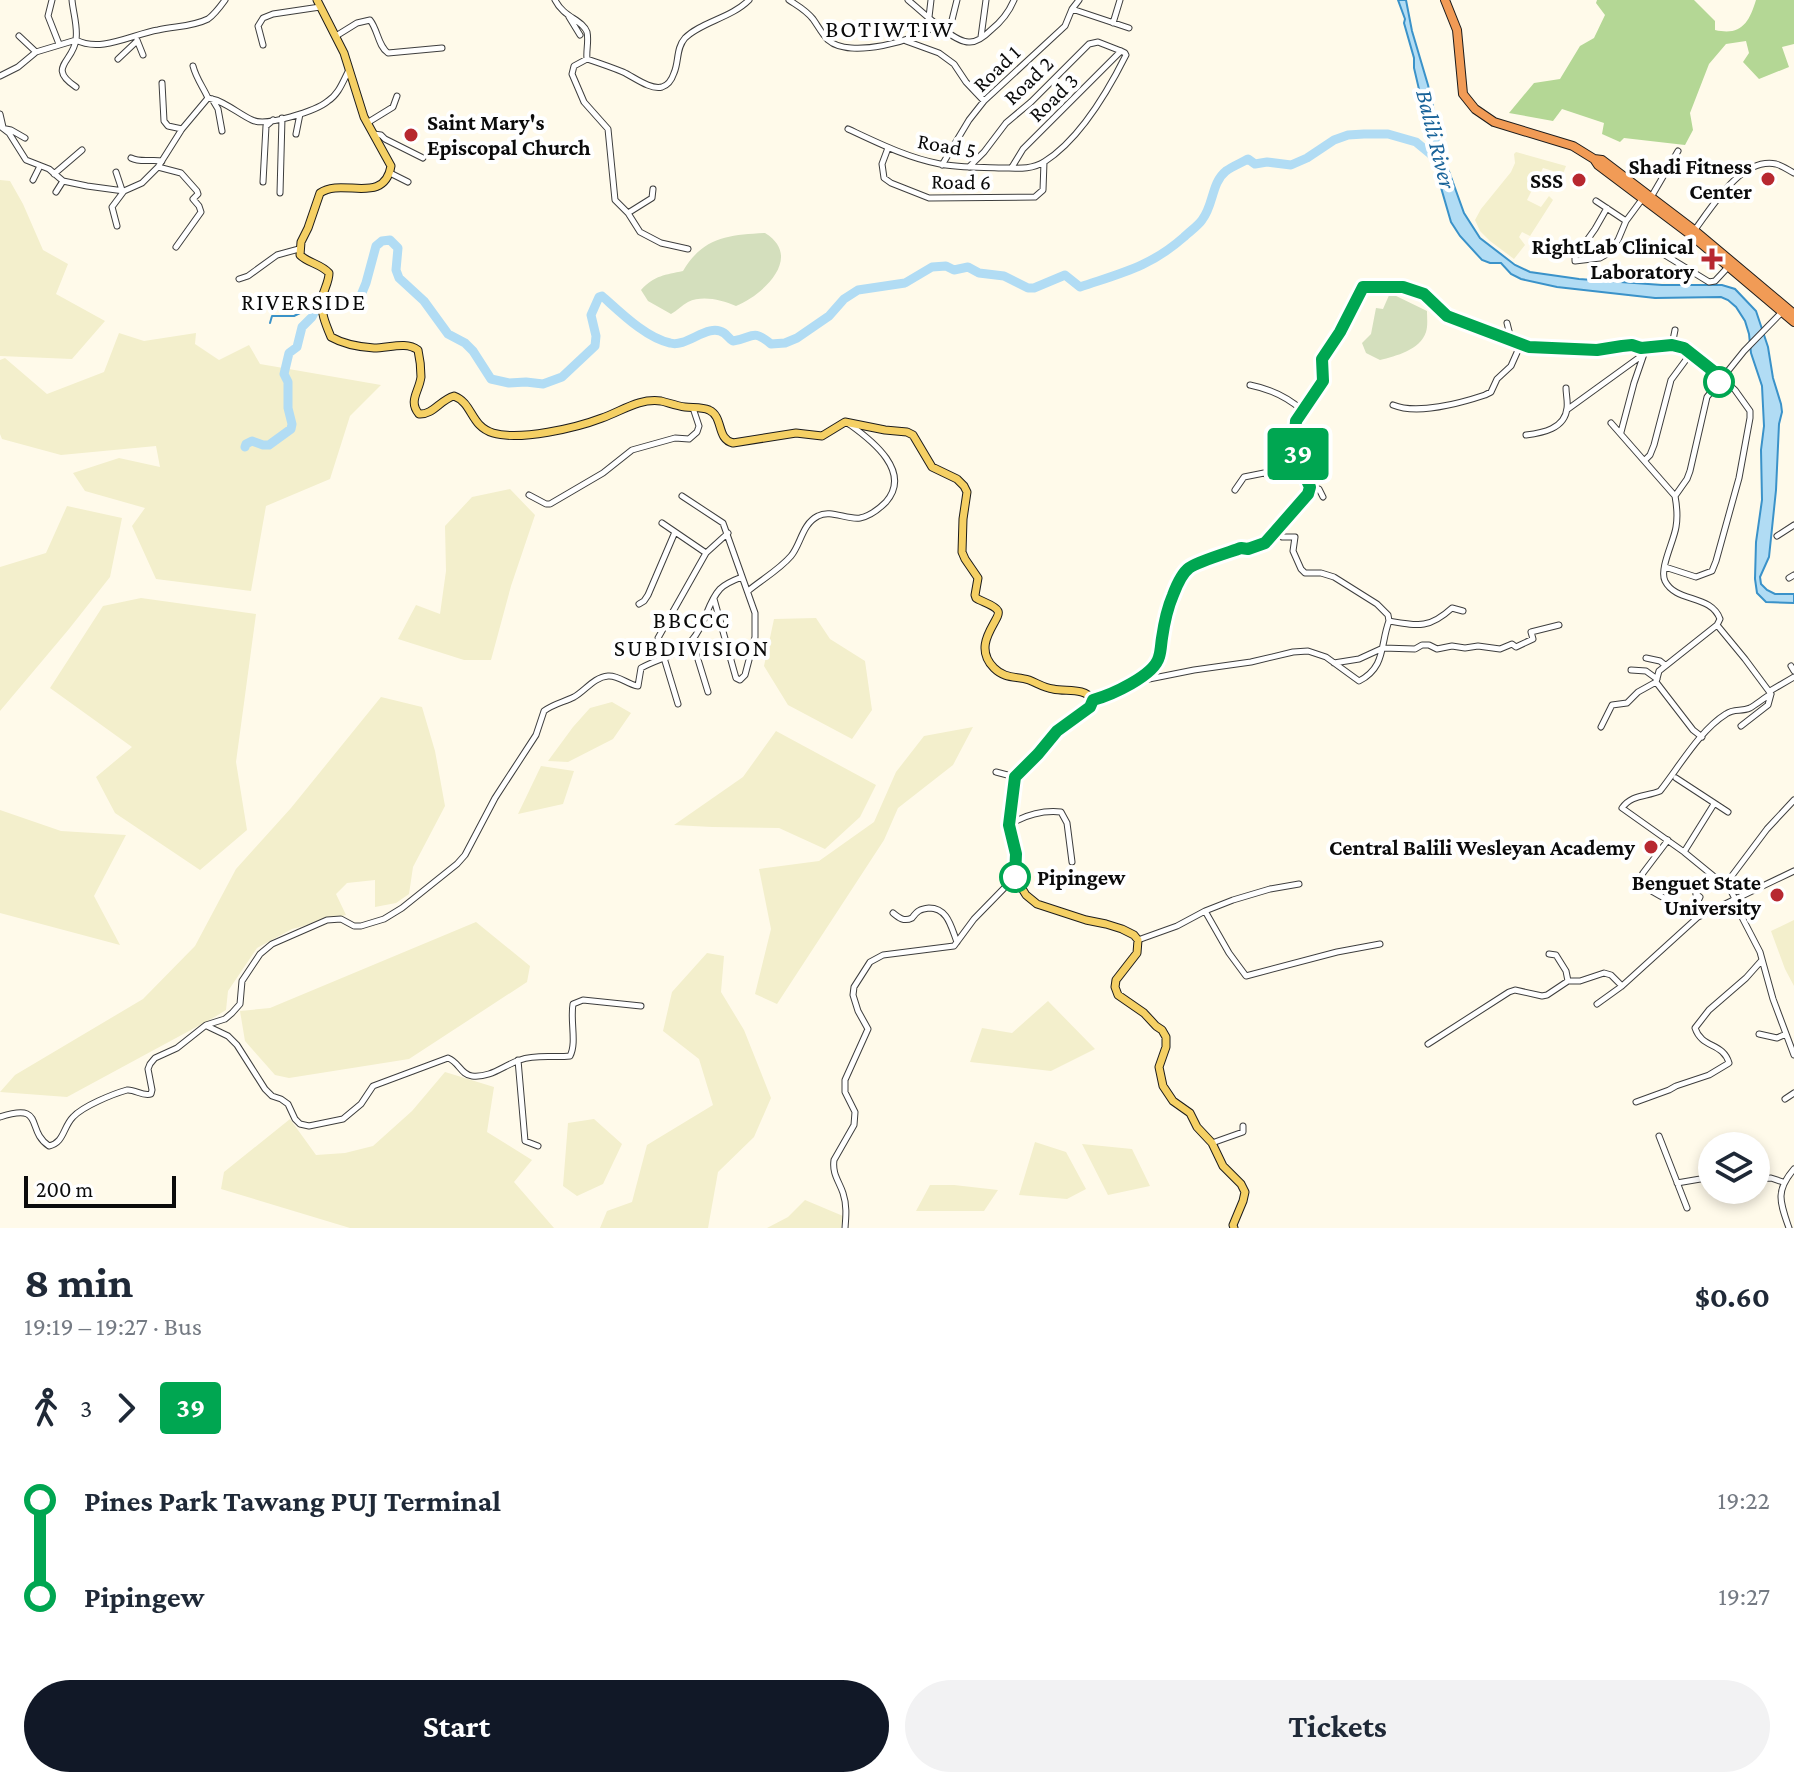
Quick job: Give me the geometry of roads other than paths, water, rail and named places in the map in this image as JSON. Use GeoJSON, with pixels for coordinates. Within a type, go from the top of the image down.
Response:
{"type":"FeatureCollection","features":[{"type":"Feature","properties":{"kind":"highway"},"geometry":{"type":"LineString","coordinates":[[1445,0],[1457,30],[1461,87],[1470,104],[1481,115],[1494,122],[1573,146],[1594,159],[1598,165],[1693,232],[1788,311],[1794,322]]}},
{"type":"Feature","properties":{"kind":"main road"},"geometry":{"type":"LineString","coordinates":[[319,3],[336,36],[367,123],[391,166],[384,182],[372,188],[331,188],[320,193],[299,249],[303,258],[321,265],[329,273],[322,304],[331,337],[356,346],[410,345],[418,350],[421,380],[413,402],[419,414],[429,413],[454,396],[462,401],[481,427],[491,433],[513,435],[556,431],[649,401],[709,410],[714,413],[724,438],[733,443],[796,433],[822,436],[845,422],[913,435],[932,467],[957,479],[964,486],[967,492],[962,552],[978,578],[976,598],[999,613],[986,635],[986,655],[992,666],[1006,677],[1024,679],[1056,690],[1081,691],[1093,700],[1090,707],[1057,731],[1015,777],[1009,825],[1016,854],[1015,877],[1026,895],[1037,904],[1122,929],[1138,940],[1137,953],[1116,980],[1115,987],[1118,995],[1162,1030],[1166,1037],[1159,1067],[1163,1086],[1173,1101],[1190,1113],[1197,1127],[1212,1143],[1220,1162],[1245,1192],[1234,1228]]}},
{"type":"Feature","properties":{"kind":"street"},"geometry":{"type":"LineString","coordinates":[[52,0],[48,16],[59,44]]}},
{"type":"Feature","properties":{"kind":"street"},"geometry":{"type":"LineString","coordinates":[[72,0],[76,40],[73,52],[61,70],[67,81],[76,87]]}},
{"type":"Feature","properties":{"kind":"street"},"geometry":{"type":"LineString","coordinates":[[0,76],[18,67],[36,52],[59,44],[76,40],[103,44],[194,24],[209,18],[225,0]]}},
{"type":"Feature","properties":{"kind":"street"},"geometry":{"type":"LineString","coordinates":[[555,0],[563,12],[586,29],[587,59]]}},
{"type":"Feature","properties":{"kind":"street"},"geometry":{"type":"LineString","coordinates":[[688,249],[661,243],[640,232],[615,200],[608,129],[584,102],[572,74],[574,66],[587,59],[619,70],[650,86],[663,87],[672,79],[678,52],[685,39],[734,12],[749,0]]}},
{"type":"Feature","properties":{"kind":"street"},"geometry":{"type":"LineString","coordinates":[[789,0],[802,8],[829,41],[847,47],[869,47],[905,40],[923,34],[936,25]]}},
{"type":"Feature","properties":{"kind":"street"},"geometry":{"type":"LineString","coordinates":[[908,0],[936,25],[971,43],[1000,22],[1014,0]]}},
{"type":"Feature","properties":{"kind":"street"},"geometry":{"type":"LineString","coordinates":[[929,18],[931,0]]}},
{"type":"Feature","properties":{"kind":"street"},"geometry":{"type":"LineString","coordinates":[[949,32],[957,0]]}},
{"type":"Feature","properties":{"kind":"street"},"geometry":{"type":"LineString","coordinates":[[981,38],[986,0]]}},
{"type":"Feature","properties":{"kind":"street","name":"Road 1"},"geometry":{"type":"LineString","coordinates":[[942,165],[984,101],[1065,26],[1079,0]]}},
{"type":"Feature","properties":{"kind":"street"},"geometry":{"type":"LineString","coordinates":[[1113,23],[1120,0]]}},
{"type":"Feature","properties":{"kind":"street"},"geometry":{"type":"LineString","coordinates":[[263,45],[258,26],[263,18],[319,3]]}},
{"type":"Feature","properties":{"kind":"street"},"geometry":{"type":"LineString","coordinates":[[1072,9],[1129,28]]}},
{"type":"Feature","properties":{"kind":"street"},"geometry":{"type":"LineString","coordinates":[[568,16],[580,35]]}},
{"type":"Feature","properties":{"kind":"street"},"geometry":{"type":"LineString","coordinates":[[336,36],[357,23],[370,20],[383,49],[388,53],[442,48]]}},
{"type":"Feature","properties":{"kind":"street"},"geometry":{"type":"LineString","coordinates":[[19,36],[36,52]]}},
{"type":"Feature","properties":{"kind":"street"},"geometry":{"type":"LineString","coordinates":[[136,38],[143,55]]}},
{"type":"Feature","properties":{"kind":"street"},"geometry":{"type":"LineString","coordinates":[[118,59],[136,38]]}},
{"type":"Feature","properties":{"kind":"street"},"geometry":{"type":"LineString","coordinates":[[905,40],[939,53],[954,64],[984,101]]}},
{"type":"Feature","properties":{"kind":"street","name":"Road 2"},"geometry":{"type":"LineString","coordinates":[[968,167],[1006,123],[1089,44],[1098,42],[1121,51]]}},
{"type":"Feature","properties":{"kind":"street"},"geometry":{"type":"LineString","coordinates":[[1044,162],[1087,120],[1126,55],[1121,51]]}},
{"type":"Feature","properties":{"kind":"street","name":"Road 3"},"geometry":{"type":"LineString","coordinates":[[1012,168],[1023,149],[1121,51]]}},
{"type":"Feature","properties":{"kind":"street"},"geometry":{"type":"LineString","coordinates":[[193,66],[196,78],[218,109],[222,131]]}},
{"type":"Feature","properties":{"kind":"street"},"geometry":{"type":"LineString","coordinates":[[210,98],[258,122],[282,118],[313,110],[330,101],[349,70]]}},
{"type":"Feature","properties":{"kind":"street"},"geometry":{"type":"LineString","coordinates":[[162,83],[164,121],[168,126],[182,129]]}},
{"type":"Feature","properties":{"kind":"street"},"geometry":{"type":"LineString","coordinates":[[367,123],[393,107],[397,96]]}},
{"type":"Feature","properties":{"kind":"street"},"geometry":{"type":"LineString","coordinates":[[0,114],[3,127],[21,156],[32,164],[49,169],[63,181],[123,191],[142,183],[160,164],[182,129],[210,98]]}},
{"type":"Feature","properties":{"kind":"street"},"geometry":{"type":"LineString","coordinates":[[296,134],[300,114]]}},
{"type":"Feature","properties":{"kind":"street"},"geometry":{"type":"LineString","coordinates":[[280,193],[282,118]]}},
{"type":"Feature","properties":{"kind":"street"},"geometry":{"type":"LineString","coordinates":[[263,182],[266,126],[274,119]]}},
{"type":"Feature","properties":{"kind":"street"},"geometry":{"type":"LineString","coordinates":[[3,127],[25,138]]}},
{"type":"Feature","properties":{"kind":"street","name":"Road 5"},"geometry":{"type":"LineString","coordinates":[[848,129],[888,148],[942,165],[1026,168],[1044,162]]}},
{"type":"Feature","properties":{"kind":"street"},"geometry":{"type":"LineString","coordinates":[[372,133],[423,158]]}},
{"type":"Feature","properties":{"kind":"street","name":"Road 6"},"geometry":{"type":"LineString","coordinates":[[888,148],[882,164],[884,178],[929,198],[1035,197],[1043,190],[1044,162]]}},
{"type":"Feature","properties":{"kind":"street"},"geometry":{"type":"LineString","coordinates":[[54,174],[82,150]]}},
{"type":"Feature","properties":{"kind":"street"},"geometry":{"type":"LineString","coordinates":[[1607,208],[1575,261],[1600,258],[1607,254],[1618,240],[1626,221],[1647,198],[1678,151]]}},
{"type":"Feature","properties":{"kind":"street"},"geometry":{"type":"LineString","coordinates":[[131,158],[138,162],[151,159],[181,173],[197,191],[193,199],[201,212],[176,247]]}},
{"type":"Feature","properties":{"kind":"street"},"geometry":{"type":"LineString","coordinates":[[1693,232],[1723,192],[1743,172],[1770,164],[1794,173]]}},
{"type":"Feature","properties":{"kind":"street"},"geometry":{"type":"LineString","coordinates":[[33,180],[40,166]]}},
{"type":"Feature","properties":{"kind":"street"},"geometry":{"type":"LineString","coordinates":[[116,172],[123,191]]}},
{"type":"Feature","properties":{"kind":"street"},"geometry":{"type":"LineString","coordinates":[[390,173],[408,182]]}},
{"type":"Feature","properties":{"kind":"street"},"geometry":{"type":"LineString","coordinates":[[56,192],[63,181]]}},
{"type":"Feature","properties":{"kind":"street"},"geometry":{"type":"LineString","coordinates":[[628,213],[652,198],[653,189]]}},
{"type":"Feature","properties":{"kind":"street"},"geometry":{"type":"LineString","coordinates":[[117,226],[112,207],[123,191]]}},
{"type":"Feature","properties":{"kind":"street"},"geometry":{"type":"LineString","coordinates":[[1596,201],[1626,221]]}},
{"type":"Feature","properties":{"kind":"street"},"geometry":{"type":"LineString","coordinates":[[239,279],[277,255],[299,249]]}},
{"type":"Feature","properties":{"kind":"street"},"geometry":{"type":"LineString","coordinates":[[1665,255],[1709,282],[1715,281],[1730,264]]}},
{"type":"Feature","properties":{"kind":"street"},"geometry":{"type":"LineString","coordinates":[[1137,681],[1160,656],[1170,602],[1177,584],[1189,568],[1241,548],[1258,547],[1265,543],[1308,494],[1310,489],[1300,463],[1295,433],[1296,421],[1323,381],[1322,359],[1364,287],[1403,287],[1424,294],[1447,316],[1529,347]]}},
{"type":"Feature","properties":{"kind":"street"},"geometry":{"type":"LineString","coordinates":[[1675,496],[1690,471],[1707,397],[1744,351],[1788,311]]}},
{"type":"Feature","properties":{"kind":"street"},"geometry":{"type":"LineString","coordinates":[[1507,323],[1508,339]]}},
{"type":"Feature","properties":{"kind":"street"},"geometry":{"type":"LineString","coordinates":[[1672,345],[1675,330]]}},
{"type":"Feature","properties":{"kind":"street"},"geometry":{"type":"LineString","coordinates":[[1393,405],[1425,410],[1485,395],[1491,392],[1497,379],[1511,366],[1519,348],[1597,350],[1628,345],[1684,348],[1735,390],[1750,411],[1750,418],[1722,552],[1712,571],[1702,576],[1691,576],[1665,567]]}},
{"type":"Feature","properties":{"kind":"street"},"geometry":{"type":"LineString","coordinates":[[1568,409],[1652,346]]}},
{"type":"Feature","properties":{"kind":"street"},"geometry":{"type":"LineString","coordinates":[[1645,460],[1654,445],[1671,380],[1691,353]]}},
{"type":"Feature","properties":{"kind":"street"},"geometry":{"type":"LineString","coordinates":[[1621,433],[1644,354]]}},
{"type":"Feature","properties":{"kind":"street"},"geometry":{"type":"LineString","coordinates":[[1250,385],[1276,392],[1302,410]]}},
{"type":"Feature","properties":{"kind":"street"},"geometry":{"type":"LineString","coordinates":[[1526,435],[1556,428],[1568,409],[1566,388]]}},
{"type":"Feature","properties":{"kind":"street"},"geometry":{"type":"LineString","coordinates":[[529,495],[550,504],[603,473],[632,450],[675,438],[689,439],[699,426],[693,408]]}},
{"type":"Feature","properties":{"kind":"street"},"geometry":{"type":"LineString","coordinates":[[747,592],[791,556],[809,523],[819,515],[858,518],[871,514],[894,490],[895,482],[887,458],[871,441],[845,422]]}},
{"type":"Feature","properties":{"kind":"street"},"geometry":{"type":"LineString","coordinates":[[1601,727],[1612,705],[1627,703],[1656,680],[1665,665],[1717,625],[1720,619],[1706,602],[1677,591],[1666,583],[1665,567],[1676,531],[1678,509],[1675,496],[1611,423]]}},
{"type":"Feature","properties":{"kind":"street"},"geometry":{"type":"LineString","coordinates":[[1235,490],[1244,477],[1264,473],[1272,478],[1279,475],[1281,469],[1289,471],[1300,463]]}},
{"type":"Feature","properties":{"kind":"street"},"geometry":{"type":"LineString","coordinates":[[1310,489],[1319,489],[1323,497]]}},
{"type":"Feature","properties":{"kind":"street"},"geometry":{"type":"LineString","coordinates":[[682,496],[723,523],[755,613],[755,637],[744,678],[740,680],[736,678],[714,598]]}},
{"type":"Feature","properties":{"kind":"street"},"geometry":{"type":"LineString","coordinates":[[662,523],[706,553]]}},
{"type":"Feature","properties":{"kind":"street"},"geometry":{"type":"LineString","coordinates":[[1777,536],[1794,525]]}},
{"type":"Feature","properties":{"kind":"street"},"geometry":{"type":"LineString","coordinates":[[639,604],[648,595],[675,532]]}},
{"type":"Feature","properties":{"kind":"street"},"geometry":{"type":"LineString","coordinates":[[1093,700],[1137,681],[1293,652],[1318,653],[1356,680],[1362,680],[1378,665],[1388,615],[1377,604],[1334,577],[1305,573],[1293,551],[1295,537],[1282,537],[1274,532]]}},
{"type":"Feature","properties":{"kind":"street"},"geometry":{"type":"LineString","coordinates":[[678,704],[658,638],[706,553],[728,533]]}},
{"type":"Feature","properties":{"kind":"street"},"geometry":{"type":"LineString","coordinates":[[0,1117],[14,1113],[30,1115],[43,1143],[49,1146],[60,1141],[70,1120],[83,1109],[127,1090],[151,1094],[150,1064],[206,1025],[225,1019],[237,1009],[242,981],[260,954],[272,944],[327,920],[341,919],[361,926],[384,919],[402,908],[465,855],[495,798],[536,735],[548,707],[573,697],[603,677],[617,677],[636,687],[641,668],[663,660],[692,640],[703,625],[714,598],[726,584],[742,577]]}},
{"type":"Feature","properties":{"kind":"street"},"geometry":{"type":"LineString","coordinates":[[1389,621],[1418,625],[1438,621],[1452,608],[1463,611]]}},
{"type":"Feature","properties":{"kind":"street"},"geometry":{"type":"LineString","coordinates":[[1334,663],[1359,659],[1383,648],[1415,649],[1429,645],[1437,649],[1452,646],[1500,649],[1512,644],[1516,647],[1533,639],[1531,632],[1559,625]]}},
{"type":"Feature","properties":{"kind":"street"},"geometry":{"type":"LineString","coordinates":[[1717,625],[1771,693]]}},
{"type":"Feature","properties":{"kind":"street"},"geometry":{"type":"LineString","coordinates":[[692,640],[708,692]]}},
{"type":"Feature","properties":{"kind":"street"},"geometry":{"type":"LineString","coordinates":[[1646,658],[1665,665]]}},
{"type":"Feature","properties":{"kind":"street"},"geometry":{"type":"LineString","coordinates":[[1631,670],[1646,671],[1656,680],[1693,730],[1702,737]]}},
{"type":"Feature","properties":{"kind":"street"},"geometry":{"type":"LineString","coordinates":[[1717,879],[1624,810],[1626,802],[1660,791],[1685,755],[1724,714],[1747,709],[1794,677]]}},
{"type":"Feature","properties":{"kind":"street"},"geometry":{"type":"LineString","coordinates":[[1741,726],[1768,705],[1771,693]]}},
{"type":"Feature","properties":{"kind":"street"},"geometry":{"type":"LineString","coordinates":[[996,772],[1015,777]]}},
{"type":"Feature","properties":{"kind":"street"},"geometry":{"type":"LineString","coordinates":[[1676,778],[1728,812]]}},
{"type":"Feature","properties":{"kind":"street"},"geometry":{"type":"LineString","coordinates":[[1794,800],[1767,829],[1728,881],[1734,900],[1759,949],[1794,1055]]}},
{"type":"Feature","properties":{"kind":"street"},"geometry":{"type":"LineString","coordinates":[[1684,852],[1714,804]]}},
{"type":"Feature","properties":{"kind":"street"},"geometry":{"type":"LineString","coordinates":[[1009,825],[1030,815],[1061,812],[1067,823],[1072,862]]}},
{"type":"Feature","properties":{"kind":"street"},"geometry":{"type":"LineString","coordinates":[[1668,840],[1639,882],[1704,914]]}},
{"type":"Feature","properties":{"kind":"street"},"geometry":{"type":"LineString","coordinates":[[1597,1004],[1663,950],[1689,923],[1794,871]]}},
{"type":"Feature","properties":{"kind":"street"},"geometry":{"type":"LineString","coordinates":[[845,1228],[844,1196],[833,1166],[854,1125],[855,1112],[845,1092],[845,1080],[868,1029],[853,995],[854,987],[870,962],[877,958],[951,948],[1015,877]]}},
{"type":"Feature","properties":{"kind":"street"},"geometry":{"type":"LineString","coordinates":[[1138,940],[1250,894],[1299,884]]}},
{"type":"Feature","properties":{"kind":"street"},"geometry":{"type":"LineString","coordinates":[[1670,899],[1678,884]]}},
{"type":"Feature","properties":{"kind":"street"},"geometry":{"type":"LineString","coordinates":[[1693,910],[1700,897],[1696,894]]}},
{"type":"Feature","properties":{"kind":"street"},"geometry":{"type":"LineString","coordinates":[[893,913],[906,920],[921,909],[942,911],[957,943]]}},
{"type":"Feature","properties":{"kind":"street"},"geometry":{"type":"LineString","coordinates":[[1205,911],[1246,976],[1380,944]]}},
{"type":"Feature","properties":{"kind":"street"},"geometry":{"type":"LineString","coordinates":[[1549,954],[1556,955],[1563,964],[1568,981]]}},
{"type":"Feature","properties":{"kind":"street"},"geometry":{"type":"LineString","coordinates":[[1636,1102],[1709,1075],[1729,1063],[1722,1050],[1708,1044],[1697,1035],[1695,1028],[1709,1010],[1762,960]]}},
{"type":"Feature","properties":{"kind":"street"},"geometry":{"type":"LineString","coordinates":[[1428,1044],[1515,990],[1542,996],[1568,981],[1580,981],[1607,973],[1622,986]]}},
{"type":"Feature","properties":{"kind":"street"},"geometry":{"type":"LineString","coordinates":[[206,1025],[228,1036],[265,1089],[288,1104],[300,1124],[309,1126],[343,1119],[361,1104],[373,1086],[448,1058],[467,1075],[474,1077],[491,1074],[518,1060],[573,1054],[571,1018],[573,1004],[577,1002],[641,1006]]}},
{"type":"Feature","properties":{"kind":"street"},"geometry":{"type":"LineString","coordinates":[[1759,1034],[1777,1038],[1786,1034]]}},
{"type":"Feature","properties":{"kind":"street"},"geometry":{"type":"LineString","coordinates":[[518,1060],[525,1141],[538,1146]]}},
{"type":"Feature","properties":{"kind":"street"},"geometry":{"type":"LineString","coordinates":[[1785,1099],[1794,1093]]}},
{"type":"Feature","properties":{"kind":"street"},"geometry":{"type":"LineString","coordinates":[[1212,1143],[1243,1132],[1243,1126]]}},
{"type":"Feature","properties":{"kind":"street"},"geometry":{"type":"LineString","coordinates":[[1659,1136],[1687,1208]]}},
{"type":"Feature","properties":{"kind":"street"},"geometry":{"type":"LineString","coordinates":[[1789,1228],[1780,1190],[1794,1169]]}},
{"type":"Feature","properties":{"kind":"street"},"geometry":{"type":"LineString","coordinates":[[1770,1178],[1783,1182]]}},
{"type":"Feature","properties":{"kind":"street"},"geometry":{"type":"LineString","coordinates":[[1677,1183],[1698,1179]]}},
{"type":"Feature","properties":{"kind":"water","name":"Balili River"},"geometry":{"type":"Polygon","coordinates":[[[1398,0],[1406,0],[1446,163],[1464,213],[1480,238],[1515,265],[1530,272],[1662,285],[1722,285],[1735,289],[1756,311],[1768,347],[1782,412],[1769,557],[1760,577],[1761,584],[1775,594],[1794,594],[1794,603],[1766,602],[1757,593],[1756,542],[1762,500],[1764,426],[1762,386],[1745,321],[1736,307],[1721,297],[1655,298],[1557,287],[1521,279],[1501,263],[1482,260],[1451,222],[1431,153],[1414,58],[1398,0]]]}},
{"type":"Feature","properties":{"kind":"waterway","name":"Balili River"},"geometry":{"type":"LineString","coordinates":[[245,447],[252,441],[269,445],[291,429],[288,382],[284,374],[289,353],[297,347],[302,327],[320,302],[359,300],[376,246],[382,241],[390,240],[398,248],[396,270],[399,278],[424,301],[448,334],[473,351],[491,379],[543,384],[562,377],[595,346],[591,315],[602,296],[643,330],[670,343],[677,344],[718,330],[733,341],[756,335],[771,344],[785,343],[829,316],[844,299],[858,290],[905,283],[932,267],[946,266],[954,270],[968,267],[979,273],[1004,276],[1028,288],[1065,275],[1080,287],[1135,268],[1159,256],[1198,224],[1206,214],[1221,176],[1248,159],[1255,164],[1291,165],[1348,135],[1388,134],[1416,142],[1439,161]]}},
{"type":"Feature","properties":{"kind":"waterway"},"geometry":{"type":"LineString","coordinates":[[270,323],[272,316],[294,316],[318,304]]}},
{"type":"Feature","properties":{"kind":"place","name":"Saint Mary's Episcopal Church"},"geometry":{"type":"Point","coordinates":[411,135]}},
{"type":"Feature","properties":{"kind":"place","name":"Shadi Fitness Center"},"geometry":{"type":"Point","coordinates":[1768,179]}},
{"type":"Feature","properties":{"kind":"place","name":"SSS"},"geometry":{"type":"Point","coordinates":[1579,180]}},
{"type":"Feature","properties":{"kind":"place","name":"RightLab Clinical Laboratory"},"geometry":{"type":"Point","coordinates":[1712,259]}},
{"type":"Feature","properties":{"kind":"place","name":"Central Balili Wesleyan Academy"},"geometry":{"type":"Point","coordinates":[1651,847]}},
{"type":"Feature","properties":{"kind":"place","name":"Pipingew"},"geometry":{"type":"Point","coordinates":[1015,877]}},
{"type":"Feature","properties":{"kind":"place","name":"Benguet State University"},"geometry":{"type":"Point","coordinates":[1777,895]}},
{"type":"Feature","properties":{"kind":"district","name":"BOTIWTIW"},"geometry":{"type":"Point","coordinates":[890,29]}},
{"type":"Feature","properties":{"kind":"district","name":"RIVERSIDE"},"geometry":{"type":"Point","coordinates":[304,302]}},
{"type":"Feature","properties":{"kind":"district","name":"BBCCC SUBDIVISION"},"geometry":{"type":"Point","coordinates":[692,634]}}]}
